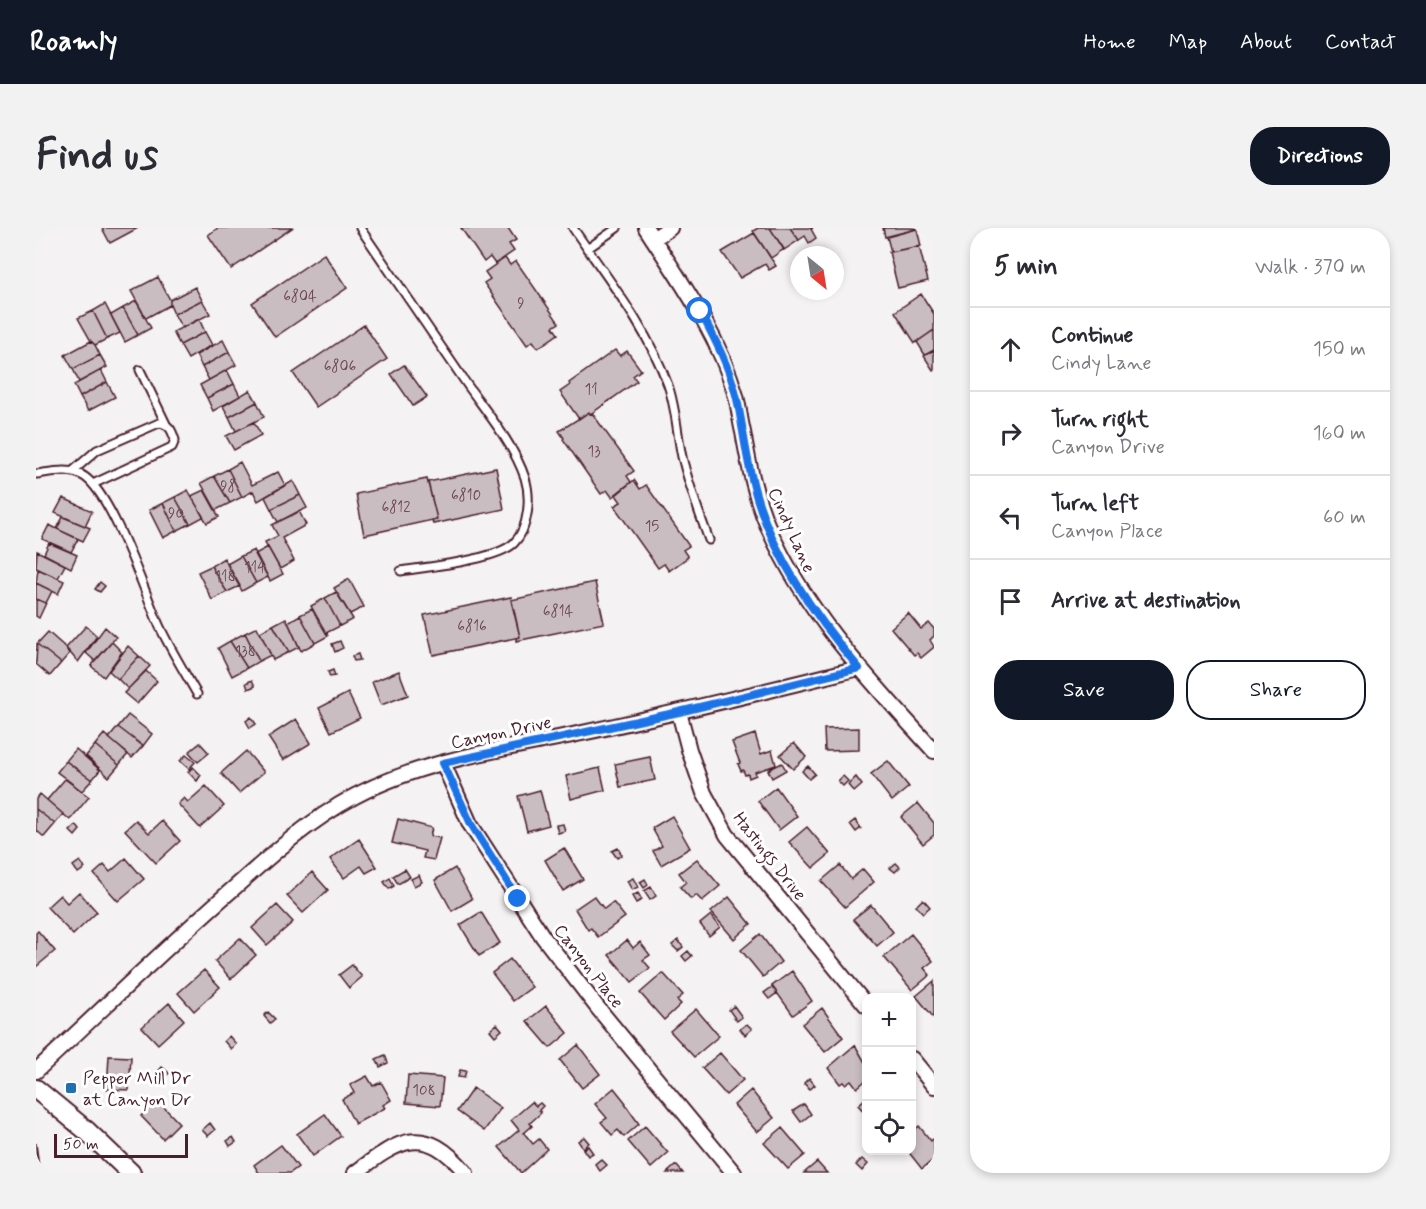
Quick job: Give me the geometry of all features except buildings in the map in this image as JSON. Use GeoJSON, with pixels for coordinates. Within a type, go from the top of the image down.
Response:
{"type":"FeatureCollection","features":[{"type":"Feature","properties":{"kind":"street"},"geometry":{"type":"LineString","coordinates":[[650,234],[670,228]]}},
{"type":"Feature","properties":{"kind":"street","name":"Cindy Lane"},"geometry":{"type":"LineString","coordinates":[[650,234],[695,303],[726,363],[737,398],[753,486],[777,546],[801,591],[859,668],[934,751]]}},
{"type":"Feature","properties":{"kind":"street","name":"Canyon Drive"},"geometry":{"type":"LineString","coordinates":[[36,1071],[213,906],[304,829],[370,789],[400,776],[443,763],[679,712],[859,668]]}},
{"type":"Feature","properties":{"kind":"street","name":"Hastings Drive"},"geometry":{"type":"LineString","coordinates":[[679,712],[688,750],[704,794],[727,835],[862,999]]}},
{"type":"Feature","properties":{"kind":"street","name":"Canyon Place"},"geometry":{"type":"LineString","coordinates":[[443,763],[471,824],[543,938],[734,1173]]}},
{"type":"Feature","properties":{"kind":"street"},"geometry":{"type":"LineString","coordinates":[[916,1064],[934,1086]]}},
{"type":"Feature","properties":{"kind":"street"},"geometry":{"type":"LineString","coordinates":[[36,1089],[87,1131],[131,1173]]}},
{"type":"Feature","properties":{"kind":"street"},"geometry":{"type":"LineString","coordinates":[[355,1173],[390,1149],[410,1141],[439,1148],[466,1173]]}},
{"type":"Feature","properties":{"kind":"lane"},"geometry":{"type":"LineString","coordinates":[[360,228],[495,425],[518,461],[527,488],[527,509],[522,532],[513,544],[490,555],[401,571]]}},
{"type":"Feature","properties":{"kind":"lane"},"geometry":{"type":"LineString","coordinates":[[573,228],[636,322],[665,379],[674,410],[682,457],[709,540]]}},
{"type":"Feature","properties":{"kind":"lane"},"geometry":{"type":"LineString","coordinates":[[587,249],[617,228]]}},
{"type":"Feature","properties":{"kind":"lane"},"geometry":{"type":"LineString","coordinates":[[93,484],[172,447],[175,440],[140,370]]}},
{"type":"Feature","properties":{"kind":"lane"},"geometry":{"type":"LineString","coordinates":[[73,471],[97,450],[159,423],[166,424]]}},
{"type":"Feature","properties":{"kind":"lane"},"geometry":{"type":"LineString","coordinates":[[36,474],[73,471],[93,484],[116,523],[160,626],[197,694]]}},
{"type":"Feature","properties":{"kind":"place","name":"Pepper Mill Dr at Canyon Dr"},"geometry":{"type":"Point","coordinates":[71,1088]}},
{"type":"Feature","properties":{"kind":"route"},"geometry":{"type":"LineString","coordinates":[[518,899],[471,824],[443,763],[679,712],[859,668],[801,591],[769,529],[753,486],[737,398],[726,363],[700,311]]}}]}
